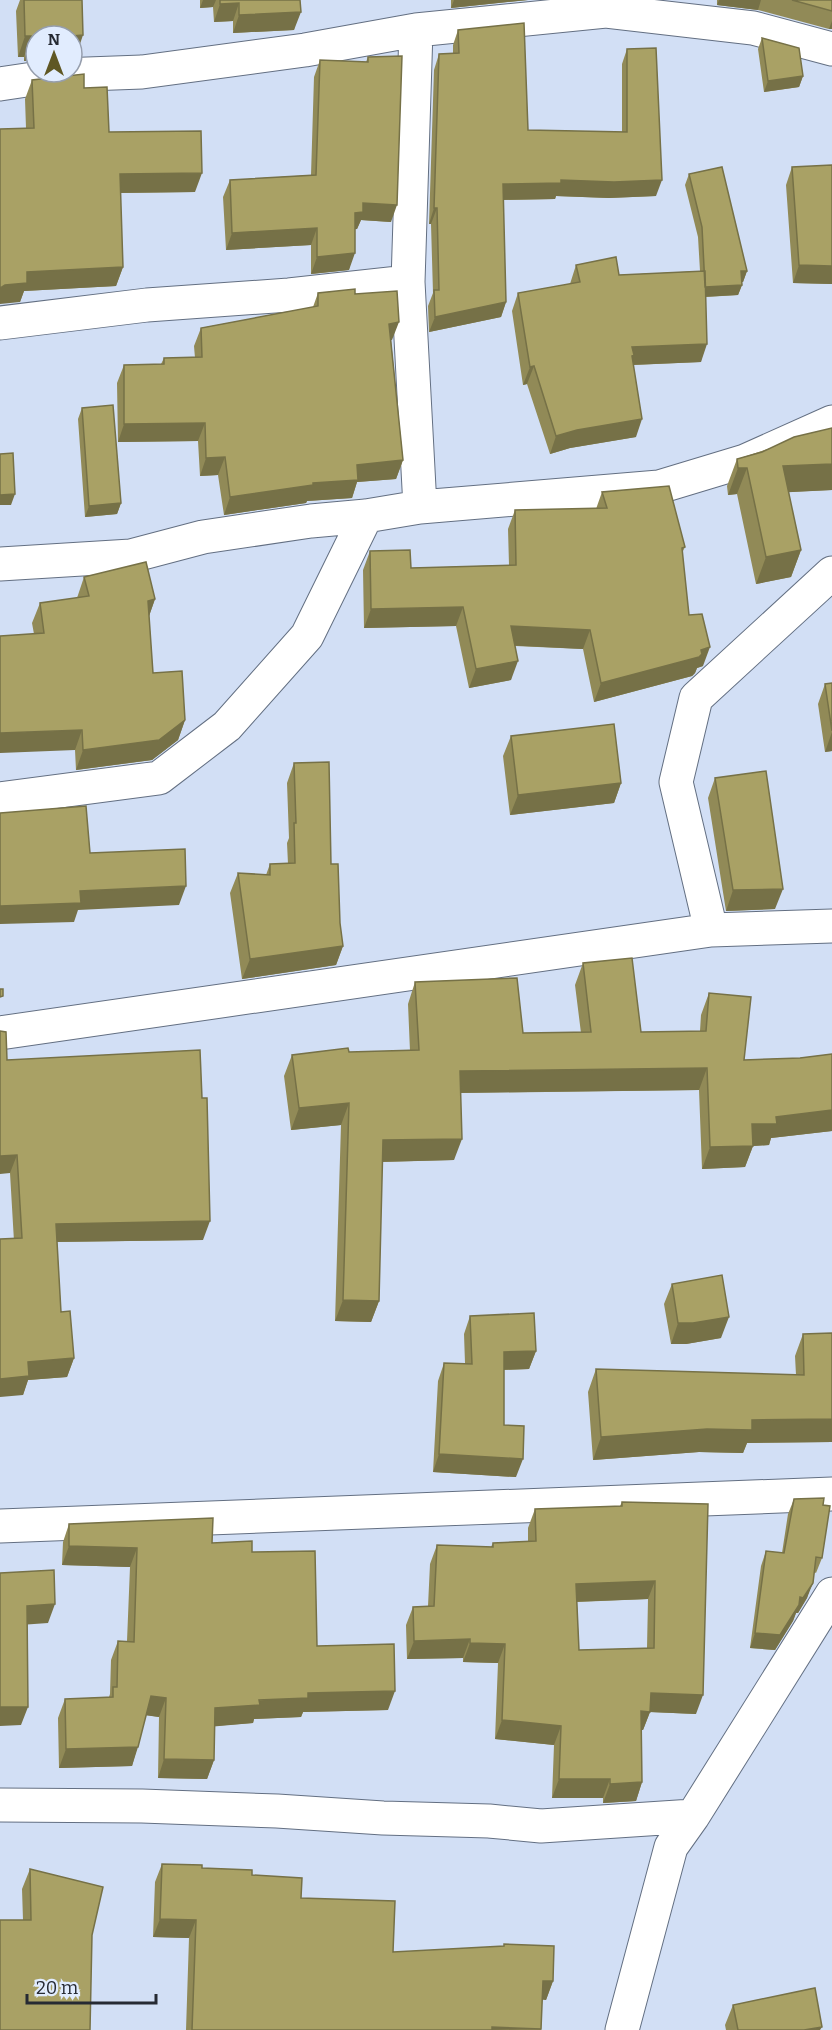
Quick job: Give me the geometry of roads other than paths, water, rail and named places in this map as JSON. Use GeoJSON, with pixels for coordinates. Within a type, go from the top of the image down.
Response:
{"type":"FeatureCollection","features":[{"type":"Feature","properties":{"kind":"street"},"geometry":{"type":"LineString","coordinates":[[0,84],[60,75],[142,72],[305,50],[416,30],[606,5],[753,28],[832,49]]}},
{"type":"Feature","properties":{"kind":"street"},"geometry":{"type":"LineString","coordinates":[[416,30],[408,282],[420,507]]}},
{"type":"Feature","properties":{"kind":"street"},"geometry":{"type":"LineString","coordinates":[[0,323],[147,305],[289,295],[408,282]]}},
{"type":"Feature","properties":{"kind":"street"},"geometry":{"type":"LineString","coordinates":[[0,564],[131,556],[203,537],[420,507],[659,487],[745,461],[832,422]]}},
{"type":"Feature","properties":{"kind":"street"},"geometry":{"type":"LineString","coordinates":[[0,799],[159,778],[227,726],[308,636],[366,516]]}},
{"type":"Feature","properties":{"kind":"street"},"geometry":{"type":"LineString","coordinates":[[711,930],[676,782],[696,698],[832,573]]}},
{"type":"Feature","properties":{"kind":"street"},"geometry":{"type":"LineString","coordinates":[[0,1033],[711,930],[832,926]]}},
{"type":"Feature","properties":{"kind":"street"},"geometry":{"type":"LineString","coordinates":[[0,1526],[832,1494]]}},
{"type":"Feature","properties":{"kind":"street"},"geometry":{"type":"LineString","coordinates":[[622,2030],[671,1847],[693,1816],[832,1594]]}},
{"type":"Feature","properties":{"kind":"street"},"geometry":{"type":"LineString","coordinates":[[0,1806],[142,1806],[489,1821],[541,1826],[693,1816]]}}]}
